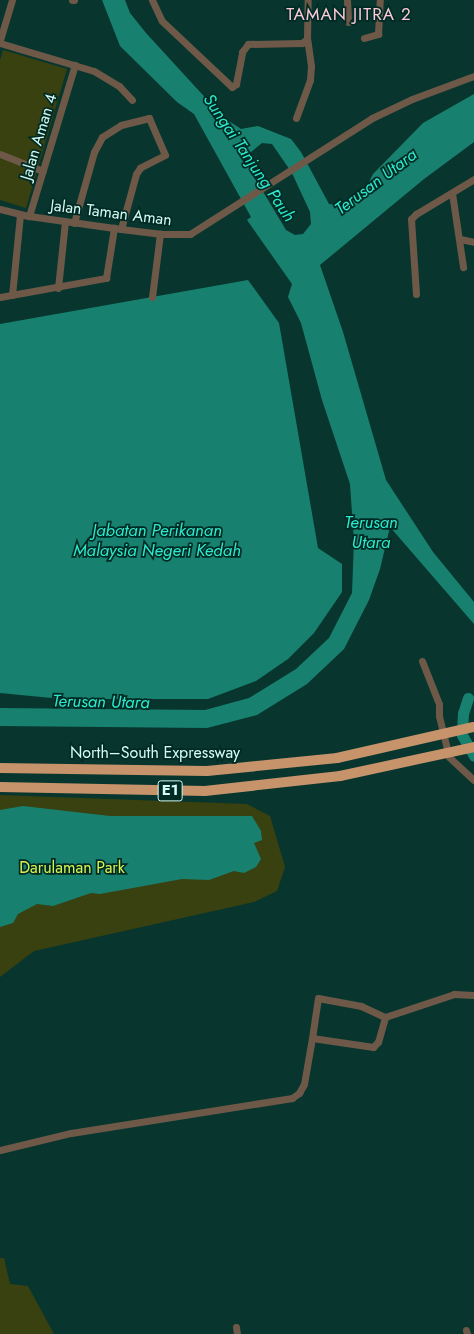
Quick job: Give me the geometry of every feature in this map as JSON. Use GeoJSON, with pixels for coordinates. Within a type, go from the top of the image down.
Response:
{"type":"FeatureCollection","features":[{"type":"Feature","properties":{"kind":"highway","name":"North–South Expressway"},"geometry":{"type":"LineString","coordinates":[[0,768],[207,771],[337,758],[474,726]]}},
{"type":"Feature","properties":{"kind":"highway","name":"E1"},"geometry":{"type":"LineString","coordinates":[[0,787],[205,792],[340,776],[474,747]]}},
{"type":"Feature","properties":{"kind":"street"},"geometry":{"type":"LineString","coordinates":[[12,0],[0,41],[75,65],[111,80],[132,100]]}},
{"type":"Feature","properties":{"kind":"street"},"geometry":{"type":"LineString","coordinates":[[152,0],[162,21],[232,87],[236,84],[242,52],[248,44],[302,43],[307,39]]}},
{"type":"Feature","properties":{"kind":"street"},"geometry":{"type":"LineString","coordinates":[[296,118],[310,80],[311,66],[307,39],[308,0]]}},
{"type":"Feature","properties":{"kind":"street"},"geometry":{"type":"LineString","coordinates":[[347,0],[348,22]]}},
{"type":"Feature","properties":{"kind":"street"},"geometry":{"type":"LineString","coordinates":[[364,38],[378,34],[380,0]]}},
{"type":"Feature","properties":{"kind":"street","name":"Jalan Aman 4"},"geometry":{"type":"LineString","coordinates":[[29,216],[75,65]]}},
{"type":"Feature","properties":{"kind":"street","name":"Jalan Taman Aman"},"geometry":{"type":"LineString","coordinates":[[0,208],[20,215],[160,234],[181,235],[199,230],[268,182],[389,109],[474,76]]}},
{"type":"Feature","properties":{"kind":"street"},"geometry":{"type":"LineString","coordinates":[[0,297],[58,288],[106,278],[118,229],[136,174],[140,168],[164,155],[149,118],[121,125],[102,137],[94,152],[74,223]]}},
{"type":"Feature","properties":{"kind":"street"},"geometry":{"type":"LineString","coordinates":[[0,154],[43,171]]}},
{"type":"Feature","properties":{"kind":"street"},"geometry":{"type":"LineString","coordinates":[[416,294],[412,219],[416,214],[473,182]]}},
{"type":"Feature","properties":{"kind":"street"},"geometry":{"type":"LineString","coordinates":[[452,193],[463,267]]}},
{"type":"Feature","properties":{"kind":"street"},"geometry":{"type":"LineString","coordinates":[[12,295],[20,215]]}},
{"type":"Feature","properties":{"kind":"street"},"geometry":{"type":"LineString","coordinates":[[58,288],[65,222]]}},
{"type":"Feature","properties":{"kind":"street"},"geometry":{"type":"LineString","coordinates":[[152,297],[160,234]]}},
{"type":"Feature","properties":{"kind":"street"},"geometry":{"type":"LineString","coordinates":[[460,240],[474,242]]}},
{"type":"Feature","properties":{"kind":"street"},"geometry":{"type":"LineString","coordinates":[[422,661],[439,704],[449,757],[474,780]]}},
{"type":"Feature","properties":{"kind":"street"},"geometry":{"type":"LineString","coordinates":[[0,1150],[71,1133],[292,1098],[299,1094],[304,1084],[318,998],[361,1006],[384,1017],[454,994],[474,995]]}},
{"type":"Feature","properties":{"kind":"street"},"geometry":{"type":"LineString","coordinates":[[312,1038],[373,1047],[378,1042],[384,1017]]}},
{"type":"Feature","properties":{"kind":"green space"},"geometry":{"type":"Polygon","coordinates":[[[3,50],[67,69],[26,208],[0,200],[0,60],[3,50]]]}},
{"type":"Feature","properties":{"kind":"green space","name":"Darulaman Park"},"geometry":{"type":"Polygon","coordinates":[[[0,795],[247,804],[270,816],[285,867],[277,891],[254,902],[34,951],[0,977],[0,795]]]}},
{"type":"Feature","properties":{"kind":"green space"},"geometry":{"type":"Polygon","coordinates":[[[0,1258],[4,1258],[10,1284],[28,1286],[54,1334],[0,1334],[0,1258]]]}},
{"type":"Feature","properties":{"kind":"water"},"geometry":{"type":"Polygon","coordinates":[[[102,0],[125,0],[130,13],[146,33],[223,117],[241,129],[258,126],[291,139],[301,152],[329,204],[346,206],[365,190],[373,174],[423,123],[474,94],[474,142],[424,179],[320,265],[343,332],[386,480],[433,552],[474,602],[474,624],[390,527],[380,569],[369,600],[344,649],[307,684],[257,715],[207,728],[0,726],[0,708],[205,710],[249,698],[296,669],[329,638],[352,593],[354,541],[350,484],[322,400],[301,323],[288,297],[292,284],[247,220],[251,217],[194,114],[177,102],[120,46],[102,0]],[[262,143],[251,152],[249,168],[286,230],[295,235],[303,234],[311,224],[310,212],[292,173],[272,144],[262,143]]]}},
{"type":"Feature","properties":{"kind":"water","name":"Jabatan Perikanan Malaysia Negeri Kedah"},"geometry":{"type":"Polygon","coordinates":[[[248,280],[279,323],[318,548],[342,564],[342,592],[314,633],[288,659],[256,681],[208,699],[62,699],[0,693],[0,324],[248,280]]]}},
{"type":"Feature","properties":{"kind":"water"},"geometry":{"type":"Polygon","coordinates":[[[23,806],[110,816],[252,816],[261,831],[262,840],[254,843],[261,859],[256,867],[244,873],[234,871],[209,880],[182,879],[100,894],[91,893],[53,906],[37,904],[18,914],[13,923],[0,927],[0,810],[23,806]]]}},
{"type":"Feature","properties":{"kind":"waterway"},"geometry":{"type":"LineString","coordinates":[[468,698],[463,713],[462,735],[474,756]]}},
{"type":"Feature","properties":{"kind":"district","name":"TAMAN JITRA 2"},"geometry":{"type":"Point","coordinates":[349,15]}},
{"type":"Feature","properties":{"kind":"water label","name":"Sungai Tanjung Pauh"},"geometry":{"type":"Point","coordinates":[249,158]}},
{"type":"Feature","properties":{"kind":"water label","name":"Terusan Utara"},"geometry":{"type":"Point","coordinates":[376,182]}},
{"type":"Feature","properties":{"kind":"water label","name":"Terusan Utara"},"geometry":{"type":"Point","coordinates":[371,533]}},
{"type":"Feature","properties":{"kind":"water label","name":"Terusan Utara"},"geometry":{"type":"Point","coordinates":[101,702]}}]}
